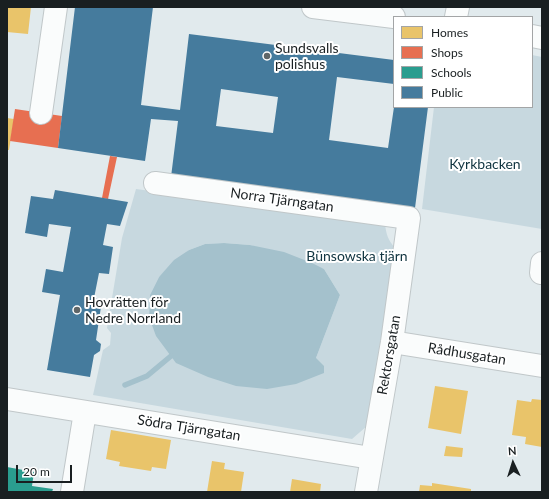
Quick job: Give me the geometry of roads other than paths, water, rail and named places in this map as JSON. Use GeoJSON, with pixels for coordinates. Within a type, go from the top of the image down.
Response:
{"type":"FeatureCollection","features":[{"type":"Feature","properties":{"kind":"street"},"geometry":{"type":"LineString","coordinates":[[41,113],[56,7]]}},
{"type":"Feature","properties":{"kind":"street"},"geometry":{"type":"LineString","coordinates":[[313,7],[393,18]]}},
{"type":"Feature","properties":{"kind":"street","name":"Norra Tjärngatan"},"geometry":{"type":"LineString","coordinates":[[155,183],[410,218]]}},
{"type":"Feature","properties":{"kind":"street","name":"Rektorsgatan"},"geometry":{"type":"LineString","coordinates":[[366,492],[392,342],[410,218]]}},
{"type":"Feature","properties":{"kind":"street","name":"Rådhusgatan"},"geometry":{"type":"LineString","coordinates":[[392,342],[542,366]]}},
{"type":"Feature","properties":{"kind":"street","name":"Södra Tjärngatan"},"geometry":{"type":"LineString","coordinates":[[7,399],[371,458]]}},
{"type":"Feature","properties":{"kind":"street"},"geometry":{"type":"LineString","coordinates":[[72,492],[85,412]]}},
{"type":"Feature","properties":{"kind":"water","name":"Bünsowska tjärn"},"geometry":{"type":"Polygon","coordinates":[[[224,243],[250,245],[284,252],[324,269],[340,295],[316,358],[324,366],[324,373],[296,384],[267,389],[236,386],[208,377],[176,363],[156,336],[149,317],[150,295],[159,277],[174,260],[189,250],[205,244],[224,243]]]}},
{"type":"Feature","properties":{"kind":"waterway"},"geometry":{"type":"LineString","coordinates":[[125,385],[147,376],[171,356]]}},
{"type":"Feature","properties":{"kind":"place","name":"Sundsvalls polishus"},"geometry":{"type":"Point","coordinates":[267,56]}},
{"type":"Feature","properties":{"kind":"place","name":"Hovrätten för Nedre Norrland"},"geometry":{"type":"Point","coordinates":[77,310]}},
{"type":"Feature","properties":{"kind":"park label","name":"Kyrkbacken"},"geometry":{"type":"Point","coordinates":[485,164]}}]}
